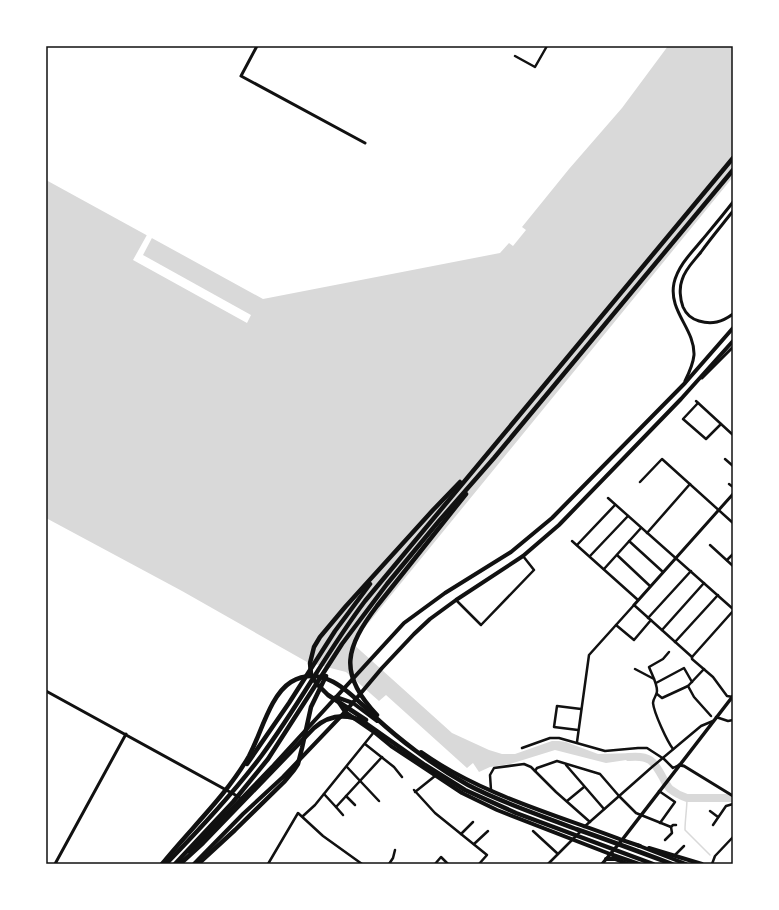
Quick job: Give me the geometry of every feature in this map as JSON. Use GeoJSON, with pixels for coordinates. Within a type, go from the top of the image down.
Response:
{"type":"FeatureCollection","features":[{"type":"Feature","properties":{"kind":"highway"},"geometry":{"type":"LineString","coordinates":[[168,864],[246,776],[276,736],[336,641],[361,606],[733,158]]}},
{"type":"Feature","properties":{"kind":"highway"},"geometry":{"type":"LineString","coordinates":[[175,864],[233,802],[268,759],[356,624],[439,521],[494,458],[733,170]]}},
{"type":"Feature","properties":{"kind":"highway"},"geometry":{"type":"LineString","coordinates":[[228,790],[279,719],[334,631],[358,598],[433,510],[526,408]]}},
{"type":"Feature","properties":{"kind":"highway"},"geometry":{"type":"LineString","coordinates":[[415,750],[375,713],[359,692],[351,673],[350,661],[352,647],[357,635],[373,610],[494,458]]}},
{"type":"Feature","properties":{"kind":"highway"},"geometry":{"type":"LineString","coordinates":[[398,550],[320,637],[312,652],[310,668],[316,683],[322,690],[368,722],[411,756]]}},
{"type":"Feature","properties":{"kind":"highway"},"geometry":{"type":"LineString","coordinates":[[198,864],[284,782],[298,764],[310,707],[322,682],[356,624]]}},
{"type":"Feature","properties":{"kind":"highway"},"geometry":{"type":"LineString","coordinates":[[162,864],[228,788],[249,756],[276,696],[284,686],[296,679],[308,676],[315,676],[333,681],[415,750],[455,777],[501,800],[672,864]]}},
{"type":"Feature","properties":{"kind":"highway"},"geometry":{"type":"LineString","coordinates":[[180,864],[203,843],[307,734],[318,724],[329,718],[340,716],[360,720],[451,782],[498,806],[653,864]]}},
{"type":"Feature","properties":{"kind":"main road"},"geometry":{"type":"LineString","coordinates":[[180,864],[352,681],[404,623],[445,593],[511,552],[552,518],[685,383],[733,328]]}},
{"type":"Feature","properties":{"kind":"main road"},"geometry":{"type":"LineString","coordinates":[[194,864],[345,712],[382,668],[430,618],[523,556],[559,525],[681,399],[733,341]]}},
{"type":"Feature","properties":{"kind":"main road"},"geometry":{"type":"LineString","coordinates":[[602,864],[679,765],[712,719],[716,717],[733,696]]}},
{"type":"Feature","properties":{"kind":"main road"},"geometry":{"type":"LineString","coordinates":[[336,697],[353,703],[460,777],[491,791],[622,840],[702,864]]}},
{"type":"Feature","properties":{"kind":"main road"},"geometry":{"type":"LineString","coordinates":[[336,697],[345,712],[391,746],[462,793],[497,810],[639,864]]}},
{"type":"Feature","properties":{"kind":"main road"},"geometry":{"type":"LineString","coordinates":[[168,864],[173,860],[191,832],[228,790]]}},
{"type":"Feature","properties":{"kind":"main road"},"geometry":{"type":"LineString","coordinates":[[637,845],[686,864]]}},
{"type":"Feature","properties":{"kind":"main road"},"geometry":{"type":"LineString","coordinates":[[606,859],[628,864]]}},
{"type":"Feature","properties":{"kind":"street"},"geometry":{"type":"LineString","coordinates":[[257,46],[241,76],[365,143]]}},
{"type":"Feature","properties":{"kind":"street"},"geometry":{"type":"LineString","coordinates":[[515,56],[535,67],[547,46]]}},
{"type":"Feature","properties":{"kind":"street"},"geometry":{"type":"LineString","coordinates":[[685,383],[693,363],[694,354],[691,339],[674,303],[674,283],[681,266],[733,202]]}},
{"type":"Feature","properties":{"kind":"street"},"geometry":{"type":"LineString","coordinates":[[733,211],[687,269],[681,281],[680,290],[684,310],[691,318],[697,321],[705,323],[719,322],[733,314]]}},
{"type":"Feature","properties":{"kind":"street"},"geometry":{"type":"LineString","coordinates":[[681,399],[733,347]]}},
{"type":"Feature","properties":{"kind":"street"},"geometry":{"type":"LineString","coordinates":[[721,424],[706,439],[683,419],[697,402],[721,424],[733,435]]}},
{"type":"Feature","properties":{"kind":"street"},"geometry":{"type":"LineString","coordinates":[[640,482],[662,459],[733,523]]}},
{"type":"Feature","properties":{"kind":"street"},"geometry":{"type":"LineString","coordinates":[[725,459],[733,466]]}},
{"type":"Feature","properties":{"kind":"street"},"geometry":{"type":"LineString","coordinates":[[647,533],[690,484]]}},
{"type":"Feature","properties":{"kind":"street"},"geometry":{"type":"LineString","coordinates":[[729,484],[733,487]]}},
{"type":"Feature","properties":{"kind":"street"},"geometry":{"type":"LineString","coordinates":[[577,742],[589,655],[733,494]]}},
{"type":"Feature","properties":{"kind":"street"},"geometry":{"type":"LineString","coordinates":[[608,498],[733,610],[692,657]]}},
{"type":"Feature","properties":{"kind":"street"},"geometry":{"type":"LineString","coordinates":[[577,545],[615,505]]}},
{"type":"Feature","properties":{"kind":"street"},"geometry":{"type":"LineString","coordinates":[[590,556],[628,516]]}},
{"type":"Feature","properties":{"kind":"street"},"geometry":{"type":"LineString","coordinates":[[604,569],[641,528]]}},
{"type":"Feature","properties":{"kind":"street"},"geometry":{"type":"LineString","coordinates":[[572,541],[638,600]]}},
{"type":"Feature","properties":{"kind":"street"},"geometry":{"type":"LineString","coordinates":[[629,541],[663,572]]}},
{"type":"Feature","properties":{"kind":"street"},"geometry":{"type":"LineString","coordinates":[[710,545],[733,566]]}},
{"type":"Feature","properties":{"kind":"street"},"geometry":{"type":"LineString","coordinates":[[617,554],[650,586]]}},
{"type":"Feature","properties":{"kind":"street"},"geometry":{"type":"LineString","coordinates":[[727,560],[733,554]]}},
{"type":"Feature","properties":{"kind":"street"},"geometry":{"type":"LineString","coordinates":[[456,600],[481,624],[534,570],[523,556]]}},
{"type":"Feature","properties":{"kind":"street"},"geometry":{"type":"LineString","coordinates":[[648,618],[690,571]]}},
{"type":"Feature","properties":{"kind":"street"},"geometry":{"type":"LineString","coordinates":[[662,630],[704,583]]}},
{"type":"Feature","properties":{"kind":"street"},"geometry":{"type":"LineString","coordinates":[[675,642],[718,595]]}},
{"type":"Feature","properties":{"kind":"street"},"geometry":{"type":"LineString","coordinates":[[634,605],[692,657],[692,659],[713,678],[727,696],[733,696]]}},
{"type":"Feature","properties":{"kind":"street"},"geometry":{"type":"LineString","coordinates":[[616,625],[634,640],[651,620]]}},
{"type":"Feature","properties":{"kind":"street"},"geometry":{"type":"LineString","coordinates":[[669,652],[663,659],[649,668],[655,681],[657,694],[653,702],[665,735],[673,749]]}},
{"type":"Feature","properties":{"kind":"street"},"geometry":{"type":"LineString","coordinates":[[655,681],[684,668],[692,682]]}},
{"type":"Feature","properties":{"kind":"street"},"geometry":{"type":"LineString","coordinates":[[635,669],[655,681]]}},
{"type":"Feature","properties":{"kind":"street"},"geometry":{"type":"LineString","coordinates":[[657,694],[662,698],[688,686],[704,669]]}},
{"type":"Feature","properties":{"kind":"street"},"geometry":{"type":"LineString","coordinates":[[548,864],[572,839],[619,796],[662,758],[701,726],[712,719],[694,697],[688,686]]}},
{"type":"Feature","properties":{"kind":"street"},"geometry":{"type":"LineString","coordinates":[[46,690],[241,798]]}},
{"type":"Feature","properties":{"kind":"street"},"geometry":{"type":"LineString","coordinates":[[578,730],[554,726],[557,706],[581,709]]}},
{"type":"Feature","properties":{"kind":"street"},"geometry":{"type":"LineString","coordinates":[[716,717],[728,721],[733,720]]}},
{"type":"Feature","properties":{"kind":"street"},"geometry":{"type":"LineString","coordinates":[[303,816],[347,767],[374,732]]}},
{"type":"Feature","properties":{"kind":"street"},"geometry":{"type":"LineString","coordinates":[[56,864],[126,734]]}},
{"type":"Feature","properties":{"kind":"street"},"geometry":{"type":"LineString","coordinates":[[522,748],[550,738],[564,738],[605,751],[647,748],[662,758],[672,768],[679,765],[684,766],[732,795]]}},
{"type":"Feature","properties":{"kind":"street"},"geometry":{"type":"LineString","coordinates":[[366,744],[394,767],[402,777]]}},
{"type":"Feature","properties":{"kind":"street"},"geometry":{"type":"LineString","coordinates":[[336,806],[382,757]]}},
{"type":"Feature","properties":{"kind":"street"},"geometry":{"type":"LineString","coordinates":[[535,771],[537,768],[557,761],[600,774],[636,813],[671,827],[672,825],[676,825]]}},
{"type":"Feature","properties":{"kind":"street"},"geometry":{"type":"LineString","coordinates":[[491,791],[490,775],[494,768],[524,764],[532,768],[556,792],[590,822]]}},
{"type":"Feature","properties":{"kind":"street"},"geometry":{"type":"LineString","coordinates":[[566,764],[604,810]]}},
{"type":"Feature","properties":{"kind":"street"},"geometry":{"type":"LineString","coordinates":[[347,767],[379,801]]}},
{"type":"Feature","properties":{"kind":"street"},"geometry":{"type":"LineString","coordinates":[[435,776],[415,791],[435,813],[487,855],[479,864]]}},
{"type":"Feature","properties":{"kind":"street"},"geometry":{"type":"LineString","coordinates":[[567,801],[584,787]]}},
{"type":"Feature","properties":{"kind":"street"},"geometry":{"type":"LineString","coordinates":[[659,791],[675,802],[660,823]]}},
{"type":"Feature","properties":{"kind":"street"},"geometry":{"type":"LineString","coordinates":[[324,794],[343,815]]}},
{"type":"Feature","properties":{"kind":"street"},"geometry":{"type":"LineString","coordinates":[[346,796],[354,805]]}},
{"type":"Feature","properties":{"kind":"street"},"geometry":{"type":"LineString","coordinates":[[713,825],[726,806],[733,804]]}},
{"type":"Feature","properties":{"kind":"street"},"geometry":{"type":"LineString","coordinates":[[710,811],[718,817]]}},
{"type":"Feature","properties":{"kind":"street"},"geometry":{"type":"LineString","coordinates":[[268,864],[298,813],[323,836],[362,864]]}},
{"type":"Feature","properties":{"kind":"street"},"geometry":{"type":"LineString","coordinates":[[461,834],[473,822]]}},
{"type":"Feature","properties":{"kind":"street"},"geometry":{"type":"LineString","coordinates":[[665,840],[672,833],[671,827]]}},
{"type":"Feature","properties":{"kind":"street"},"geometry":{"type":"LineString","coordinates":[[474,844],[488,831]]}},
{"type":"Feature","properties":{"kind":"street"},"geometry":{"type":"LineString","coordinates":[[533,831],[558,854]]}},
{"type":"Feature","properties":{"kind":"street"},"geometry":{"type":"LineString","coordinates":[[712,864],[715,856],[733,837]]}},
{"type":"Feature","properties":{"kind":"street"},"geometry":{"type":"LineString","coordinates":[[675,856],[684,846]]}},
{"type":"Feature","properties":{"kind":"street"},"geometry":{"type":"LineString","coordinates":[[389,864],[395,850]]}},
{"type":"Feature","properties":{"kind":"street"},"geometry":{"type":"LineString","coordinates":[[435,864],[442,857],[448,864]]}},
{"type":"Feature","properties":{"kind":"shaded area"},"geometry":{"type":"Polygon","coordinates":[[[668,46],[733,46],[733,177],[352,643],[452,733],[489,750],[502,754],[515,754],[552,741],[559,741],[566,742],[598,754],[636,753],[640,758],[606,763],[555,750],[510,764],[490,767],[479,772],[473,763],[467,768],[386,695],[379,701],[346,672],[307,662],[182,591],[46,518],[46,180],[263,299],[500,253],[509,243],[513,246],[526,230],[522,227],[569,169],[622,108],[668,46]]]}},
{"type":"Feature","properties":{"kind":"pier"},"geometry":{"type":"Polygon","coordinates":[[[148,233],[153,236],[143,255],[251,315],[247,323],[133,260],[148,233]]]}},
{"type":"Feature","properties":{"kind":"waterway"},"geometry":{"type":"LineString","coordinates":[[629,757],[642,757],[650,760],[657,767],[670,789],[687,798],[733,798]]}},
{"type":"Feature","properties":{"kind":"waterway"},"geometry":{"type":"LineString","coordinates":[[687,798],[685,830],[710,855]]}}]}
